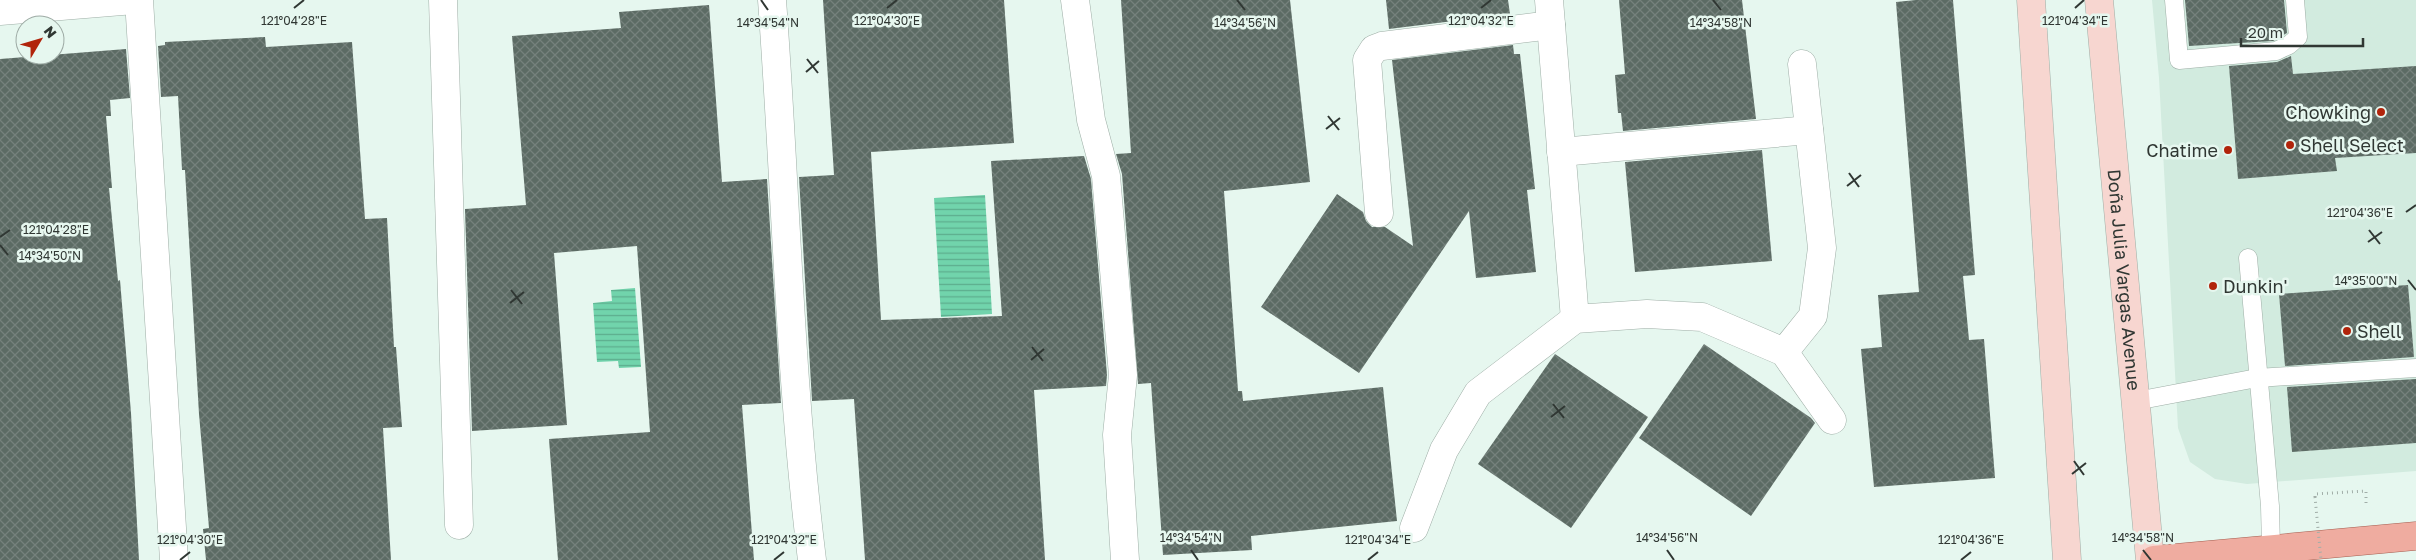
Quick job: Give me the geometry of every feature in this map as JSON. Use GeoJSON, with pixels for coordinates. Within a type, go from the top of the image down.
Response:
{"type":"FeatureCollection","features":[{"type":"Feature","properties":{"kind":"main road"},"geometry":{"type":"LineString","coordinates":[[2031,0],[2067,560]]}},
{"type":"Feature","properties":{"kind":"main road","name":"Doña Julia Vargas Avenue"},"geometry":{"type":"LineString","coordinates":[[2099,0],[2152,560]]}},
{"type":"Feature","properties":{"kind":"main road"},"geometry":{"type":"LineString","coordinates":[[2152,560],[2416,536]]}},
{"type":"Feature","properties":{"kind":"street"},"geometry":{"type":"LineString","coordinates":[[0,11],[134,0]]}},
{"type":"Feature","properties":{"kind":"street"},"geometry":{"type":"LineString","coordinates":[[139,0],[174,560]]}},
{"type":"Feature","properties":{"kind":"street"},"geometry":{"type":"LineString","coordinates":[[443,0],[459,525]]}},
{"type":"Feature","properties":{"kind":"street"},"geometry":{"type":"LineString","coordinates":[[772,0],[783,148],[798,431],[812,560]]}},
{"type":"Feature","properties":{"kind":"street"},"geometry":{"type":"LineString","coordinates":[[1075,0],[1091,120],[1106,176],[1124,375],[1117,436],[1125,560]]}},
{"type":"Feature","properties":{"kind":"street"},"geometry":{"type":"LineString","coordinates":[[1379,213],[1367,60],[1374,49],[1550,12],[1575,319]]}},
{"type":"Feature","properties":{"kind":"street"},"geometry":{"type":"LineString","coordinates":[[1784,352],[1813,316],[1822,248],[1802,64]]}},
{"type":"Feature","properties":{"kind":"street"},"geometry":{"type":"LineString","coordinates":[[1562,152],[1810,130]]}},
{"type":"Feature","properties":{"kind":"street"},"geometry":{"type":"LineString","coordinates":[[1414,528],[1444,450],[1478,394],[1575,319],[1647,314],[1702,317],[1784,352],[1832,420]]}},
{"type":"Feature","properties":{"kind":"lane"},"geometry":{"type":"LineString","coordinates":[[2174,0],[2179,60],[2276,51],[2290,45],[2298,37],[2295,0]]}},
{"type":"Feature","properties":{"kind":"lane"},"geometry":{"type":"LineString","coordinates":[[2248,258],[2257,378],[2270,506],[2270,548]]}},
{"type":"Feature","properties":{"kind":"lane"},"geometry":{"type":"LineString","coordinates":[[2136,401],[2257,378],[2416,368]]}},
{"type":"Feature","properties":{"kind":"path"},"geometry":{"type":"LineString","coordinates":[[2321,560],[2315,494],[2366,490]]}},
{"type":"Feature","properties":{"kind":"shaded area"},"geometry":{"type":"Polygon","coordinates":[[[2152,0],[2416,0],[2416,471],[2247,484],[2215,479],[2190,462],[2178,428],[2159,78],[2152,0]]]}},
{"type":"Feature","properties":{"kind":"shaded area"},"geometry":{"type":"Polygon","coordinates":[[[985,195],[992,314],[941,317],[934,198],[985,195]]]}},
{"type":"Feature","properties":{"kind":"shaded area"},"geometry":{"type":"Polygon","coordinates":[[[635,288],[641,367],[619,368],[618,361],[597,362],[593,303],[612,301],[611,290],[635,288]]]}},
{"type":"Feature","properties":{"kind":"building"},"geometry":{"type":"Polygon","coordinates":[[[823,0],[1004,0],[1014,143],[871,152],[881,320],[1002,316],[991,161],[1084,156],[1091,179],[1107,375],[1106,386],[1034,390],[1045,560],[865,560],[854,399],[812,401],[799,177],[834,175],[823,0]]]}},
{"type":"Feature","properties":{"kind":"building"},"geometry":{"type":"Polygon","coordinates":[[[1121,0],[1290,0],[1310,182],[1224,191],[1238,391],[1242,391],[1243,401],[1383,387],[1397,521],[1251,536],[1252,550],[1163,555],[1151,383],[1138,384],[1122,174],[1116,154],[1131,153],[1121,0]]]}},
{"type":"Feature","properties":{"kind":"building"},"geometry":{"type":"Polygon","coordinates":[[[1386,0],[1508,0],[1510,14],[1389,29],[1386,0]]]}},
{"type":"Feature","properties":{"kind":"building"},"geometry":{"type":"Polygon","coordinates":[[[1619,0],[1742,0],[1756,119],[1623,131],[1621,113],[1618,113],[1615,75],[1625,74],[1619,0]]]}},
{"type":"Feature","properties":{"kind":"building"},"geometry":{"type":"Polygon","coordinates":[[[1953,0],[1975,275],[1963,276],[1969,340],[1984,339],[1995,478],[1874,487],[1861,349],[1882,347],[1878,295],[1919,292],[1896,2],[1953,0]]]}},
{"type":"Feature","properties":{"kind":"building"},"geometry":{"type":"Polygon","coordinates":[[[2185,0],[2284,0],[2287,33],[2273,41],[2189,46],[2185,0]]]}},
{"type":"Feature","properties":{"kind":"building"},"geometry":{"type":"Polygon","coordinates":[[[709,5],[722,182],[767,179],[781,403],[742,405],[754,560],[558,560],[549,439],[650,432],[637,246],[554,253],[567,425],[472,431],[465,209],[526,205],[512,36],[621,28],[619,12],[709,5]]]}},
{"type":"Feature","properties":{"kind":"building"},"geometry":{"type":"Polygon","coordinates":[[[265,37],[266,47],[352,42],[365,219],[387,218],[394,347],[396,347],[402,427],[383,428],[391,560],[206,560],[203,529],[209,528],[199,414],[185,170],[182,170],[178,96],[161,97],[158,46],[165,45],[165,42],[265,37]]]}},
{"type":"Feature","properties":{"kind":"building"},"geometry":{"type":"Polygon","coordinates":[[[1513,45],[1514,54],[1520,54],[1535,189],[1527,190],[1536,272],[1476,278],[1469,211],[1359,373],[1261,307],[1337,194],[1363,212],[1366,221],[1372,227],[1385,227],[1413,246],[1392,60],[1513,45]]]}},
{"type":"Feature","properties":{"kind":"building"},"geometry":{"type":"Polygon","coordinates":[[[126,49],[130,98],[110,100],[111,116],[106,116],[112,188],[109,188],[118,281],[120,280],[131,413],[139,560],[0,560],[0,59],[15,58],[15,65],[65,65],[65,54],[126,49]]]}},
{"type":"Feature","properties":{"kind":"building"},"geometry":{"type":"Polygon","coordinates":[[[2291,56],[2293,74],[2416,66],[2416,153],[2335,158],[2337,171],[2238,179],[2229,66],[2277,62],[2291,56]]]}},
{"type":"Feature","properties":{"kind":"building"},"geometry":{"type":"Polygon","coordinates":[[[1762,150],[1772,261],[1635,272],[1625,162],[1762,150]]]}},
{"type":"Feature","properties":{"kind":"building"},"geometry":{"type":"Polygon","coordinates":[[[2408,285],[2414,357],[2285,366],[2279,294],[2408,285]]]}},
{"type":"Feature","properties":{"kind":"building"},"geometry":{"type":"Polygon","coordinates":[[[1704,344],[1811,418],[1815,423],[1751,516],[1639,438],[1704,344]]]}},
{"type":"Feature","properties":{"kind":"building"},"geometry":{"type":"Polygon","coordinates":[[[1555,354],[1648,417],[1571,528],[1478,464],[1555,354]]]}},
{"type":"Feature","properties":{"kind":"building"},"geometry":{"type":"Polygon","coordinates":[[[2416,379],[2416,443],[2292,452],[2287,387],[2416,379]]]}},
{"type":"Feature","properties":{"kind":"place","name":"Chowking"},"geometry":{"type":"Point","coordinates":[2381,112]}},
{"type":"Feature","properties":{"kind":"place","name":"Shell Select"},"geometry":{"type":"Point","coordinates":[2290,145]}},
{"type":"Feature","properties":{"kind":"place","name":"Chatime"},"geometry":{"type":"Point","coordinates":[2228,150]}},
{"type":"Feature","properties":{"kind":"place","name":"Dunkin'"},"geometry":{"type":"Point","coordinates":[2213,286]}},
{"type":"Feature","properties":{"kind":"place","name":"Shell"},"geometry":{"type":"Point","coordinates":[2347,331]}}]}
